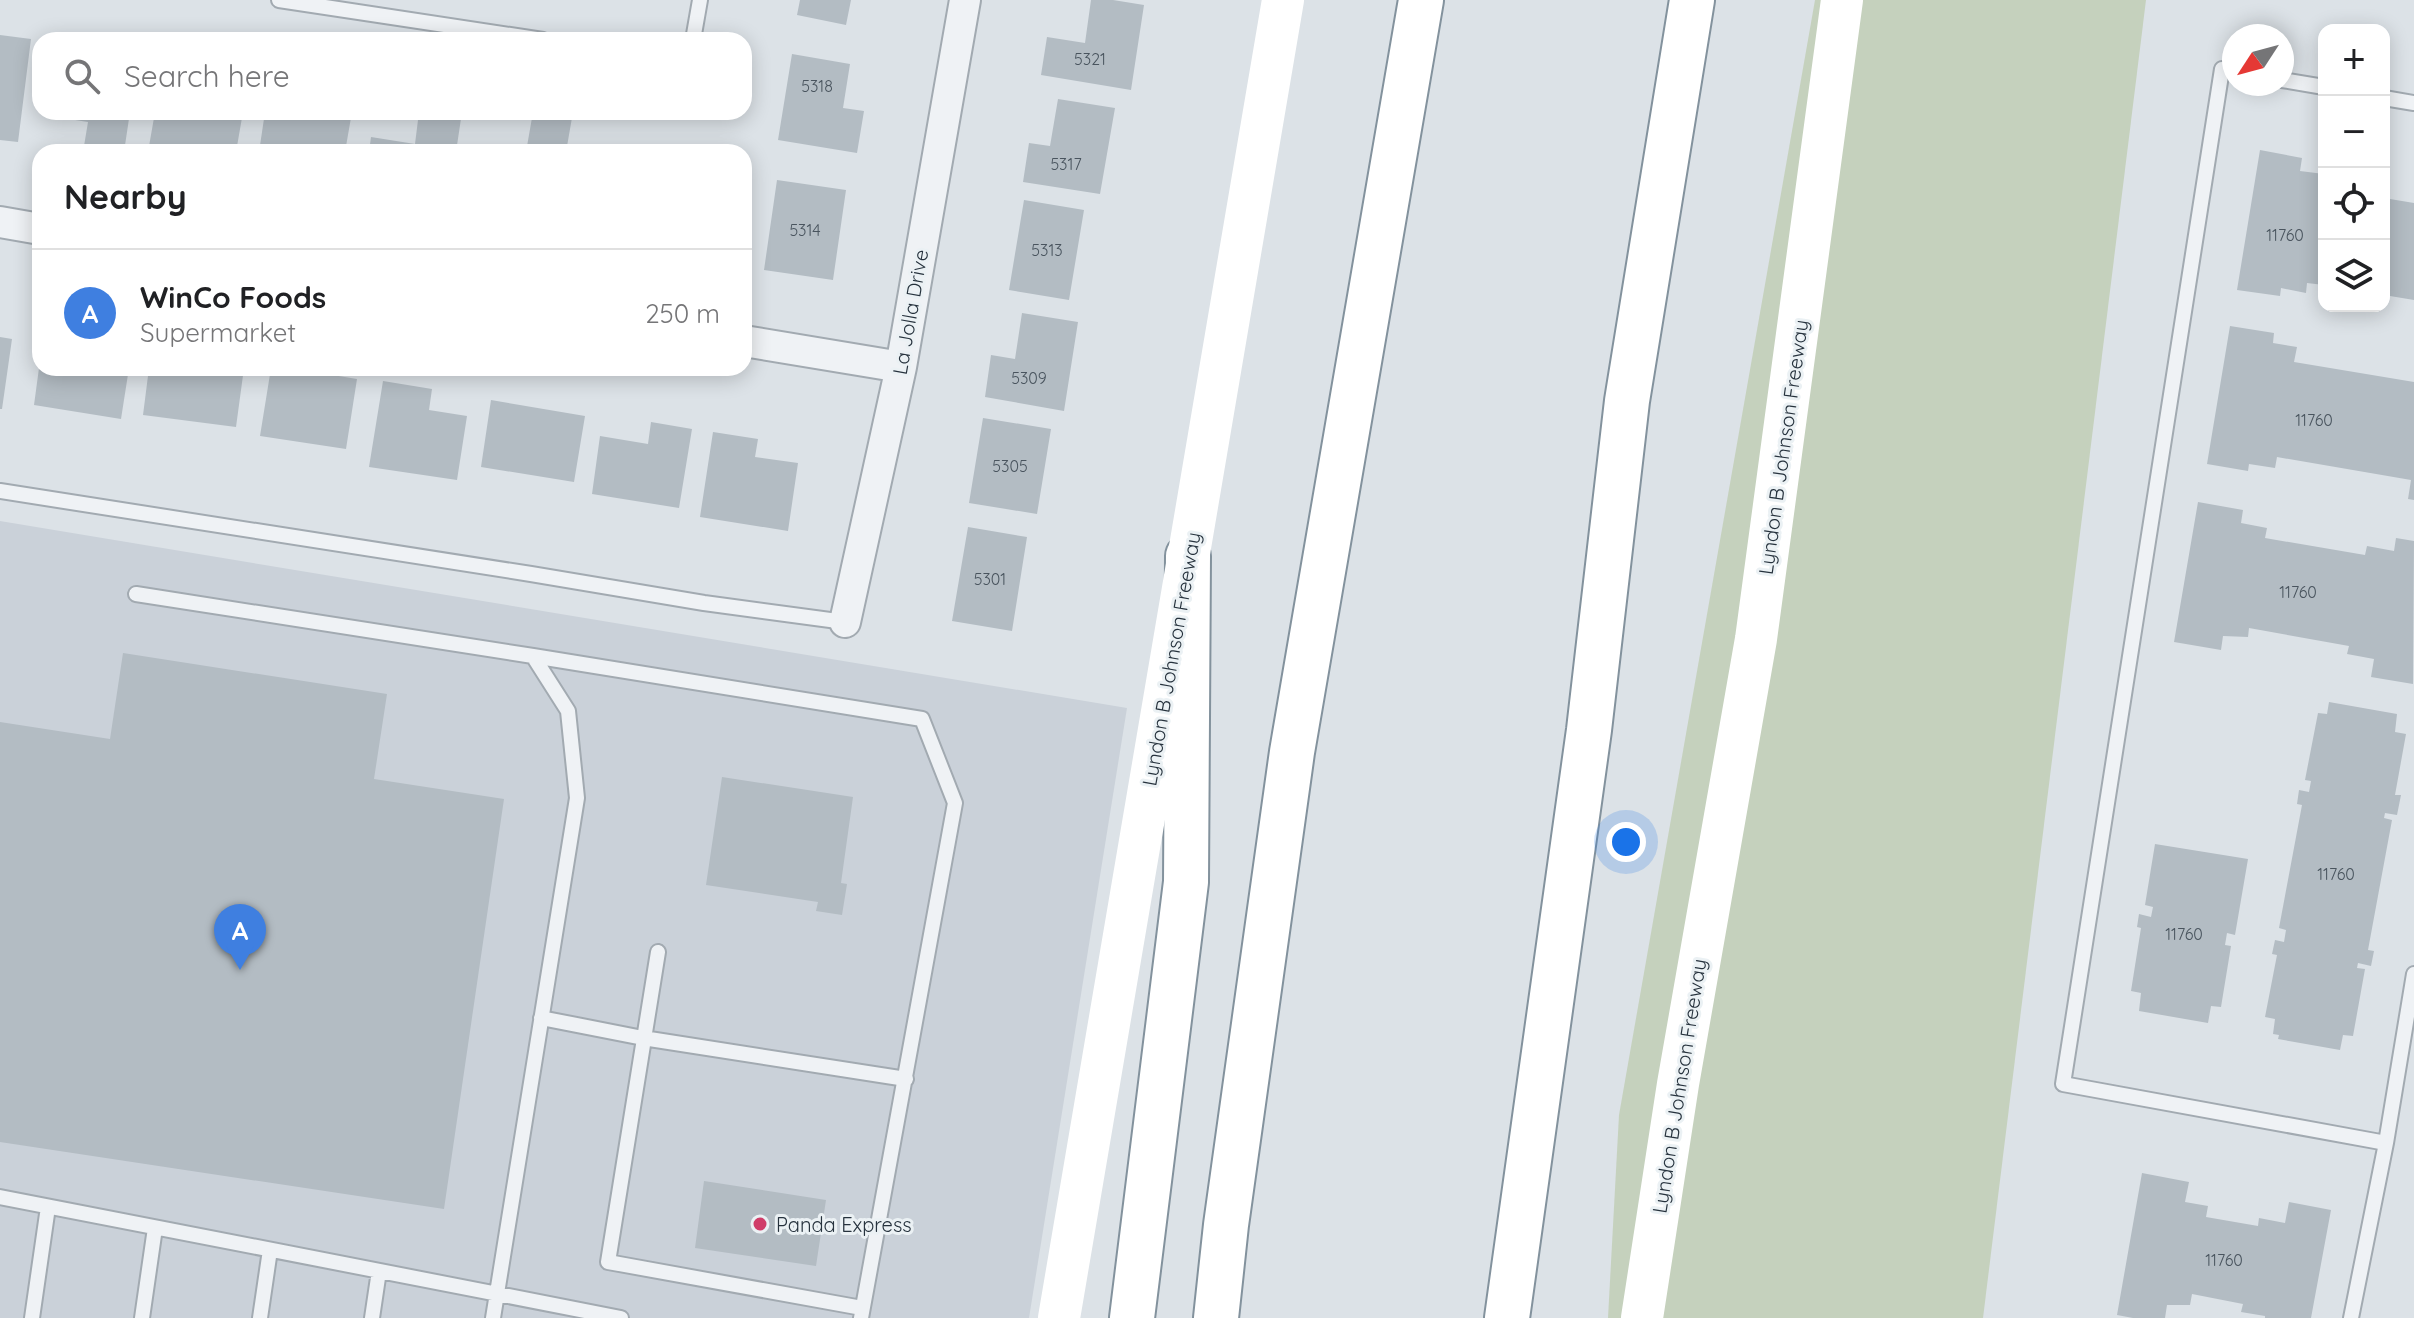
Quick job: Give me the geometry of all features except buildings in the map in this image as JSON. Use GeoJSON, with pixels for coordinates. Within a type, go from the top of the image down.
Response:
{"type":"FeatureCollection","features":[{"type":"Feature","properties":{"kind":"highway"},"geometry":{"type":"LineString","coordinates":[[1216,1318],[1226,1225],[1292,752],[1421,0]]}},
{"type":"Feature","properties":{"kind":"highway"},"geometry":{"type":"LineString","coordinates":[[1507,1318],[1589,730],[1627,401],[1692,0]]}},
{"type":"Feature","properties":{"kind":"highway"},"geometry":{"type":"LineString","coordinates":[[1132,1318],[1186,882],[1188,556]]}},
{"type":"Feature","properties":{"kind":"main road","name":"Lyndon B Johnson Freeway"},"geometry":{"type":"LineString","coordinates":[[1059,1318],[1283,0]]}},
{"type":"Feature","properties":{"kind":"main road","name":"Lyndon B Johnson Freeway"},"geometry":{"type":"LineString","coordinates":[[1642,1318],[1678,1084],[1756,639],[1842,0]]}},
{"type":"Feature","properties":{"kind":"street","name":"La Jolla Drive"},"geometry":{"type":"LineString","coordinates":[[845,622],[901,367],[965,0]]}},
{"type":"Feature","properties":{"kind":"street"},"geometry":{"type":"LineString","coordinates":[[0,222],[32,228]]}},
{"type":"Feature","properties":{"kind":"street"},"geometry":{"type":"LineString","coordinates":[[752,342],[901,367]]}},
{"type":"Feature","properties":{"kind":"lane"},"geometry":{"type":"LineString","coordinates":[[279,0],[490,32]]}},
{"type":"Feature","properties":{"kind":"lane"},"geometry":{"type":"LineString","coordinates":[[694,32],[700,0]]}},
{"type":"Feature","properties":{"kind":"lane"},"geometry":{"type":"LineString","coordinates":[[2222,69],[2063,1084],[2386,1143]]}},
{"type":"Feature","properties":{"kind":"lane"},"geometry":{"type":"LineString","coordinates":[[2294,82],[2318,86]]}},
{"type":"Feature","properties":{"kind":"lane"},"geometry":{"type":"LineString","coordinates":[[2390,99],[2414,103]]}},
{"type":"Feature","properties":{"kind":"lane"},"geometry":{"type":"LineString","coordinates":[[0,491],[704,603],[845,622]]}},
{"type":"Feature","properties":{"kind":"lane"},"geometry":{"type":"LineString","coordinates":[[136,594],[922,719],[955,803],[862,1313],[608,1262],[658,952]]}},
{"type":"Feature","properties":{"kind":"lane"},"geometry":{"type":"LineString","coordinates":[[493,1318],[577,798],[568,711],[533,656]]}},
{"type":"Feature","properties":{"kind":"lane"},"geometry":{"type":"LineString","coordinates":[[2351,1318],[2386,1143],[2414,974]]}},
{"type":"Feature","properties":{"kind":"lane"},"geometry":{"type":"LineString","coordinates":[[541,1018],[643,1038],[906,1079]]}},
{"type":"Feature","properties":{"kind":"lane"},"geometry":{"type":"LineString","coordinates":[[0,1197],[621,1318]]}},
{"type":"Feature","properties":{"kind":"lane"},"geometry":{"type":"LineString","coordinates":[[32,1318],[48,1207]]}},
{"type":"Feature","properties":{"kind":"lane"},"geometry":{"type":"LineString","coordinates":[[142,1318],[155,1228]]}},
{"type":"Feature","properties":{"kind":"lane"},"geometry":{"type":"LineString","coordinates":[[260,1318],[270,1250]]}},
{"type":"Feature","properties":{"kind":"lane"},"geometry":{"type":"LineString","coordinates":[[372,1318],[379,1271]]}},
{"type":"Feature","properties":{"kind":"shaded area"},"geometry":{"type":"Polygon","coordinates":[[[0,521],[1127,708],[1029,1318],[0,1318],[0,521]]]}},
{"type":"Feature","properties":{"kind":"green space"},"geometry":{"type":"Polygon","coordinates":[[[1815,0],[2146,0],[1983,1318],[1608,1318],[1619,1115],[1815,0]]]}},
{"type":"Feature","properties":{"kind":"place","name":"WinCo Foods"},"geometry":{"type":"Point","coordinates":[240,970]}},
{"type":"Feature","properties":{"kind":"place","name":"Panda Express"},"geometry":{"type":"Point","coordinates":[760,1224]}}]}
